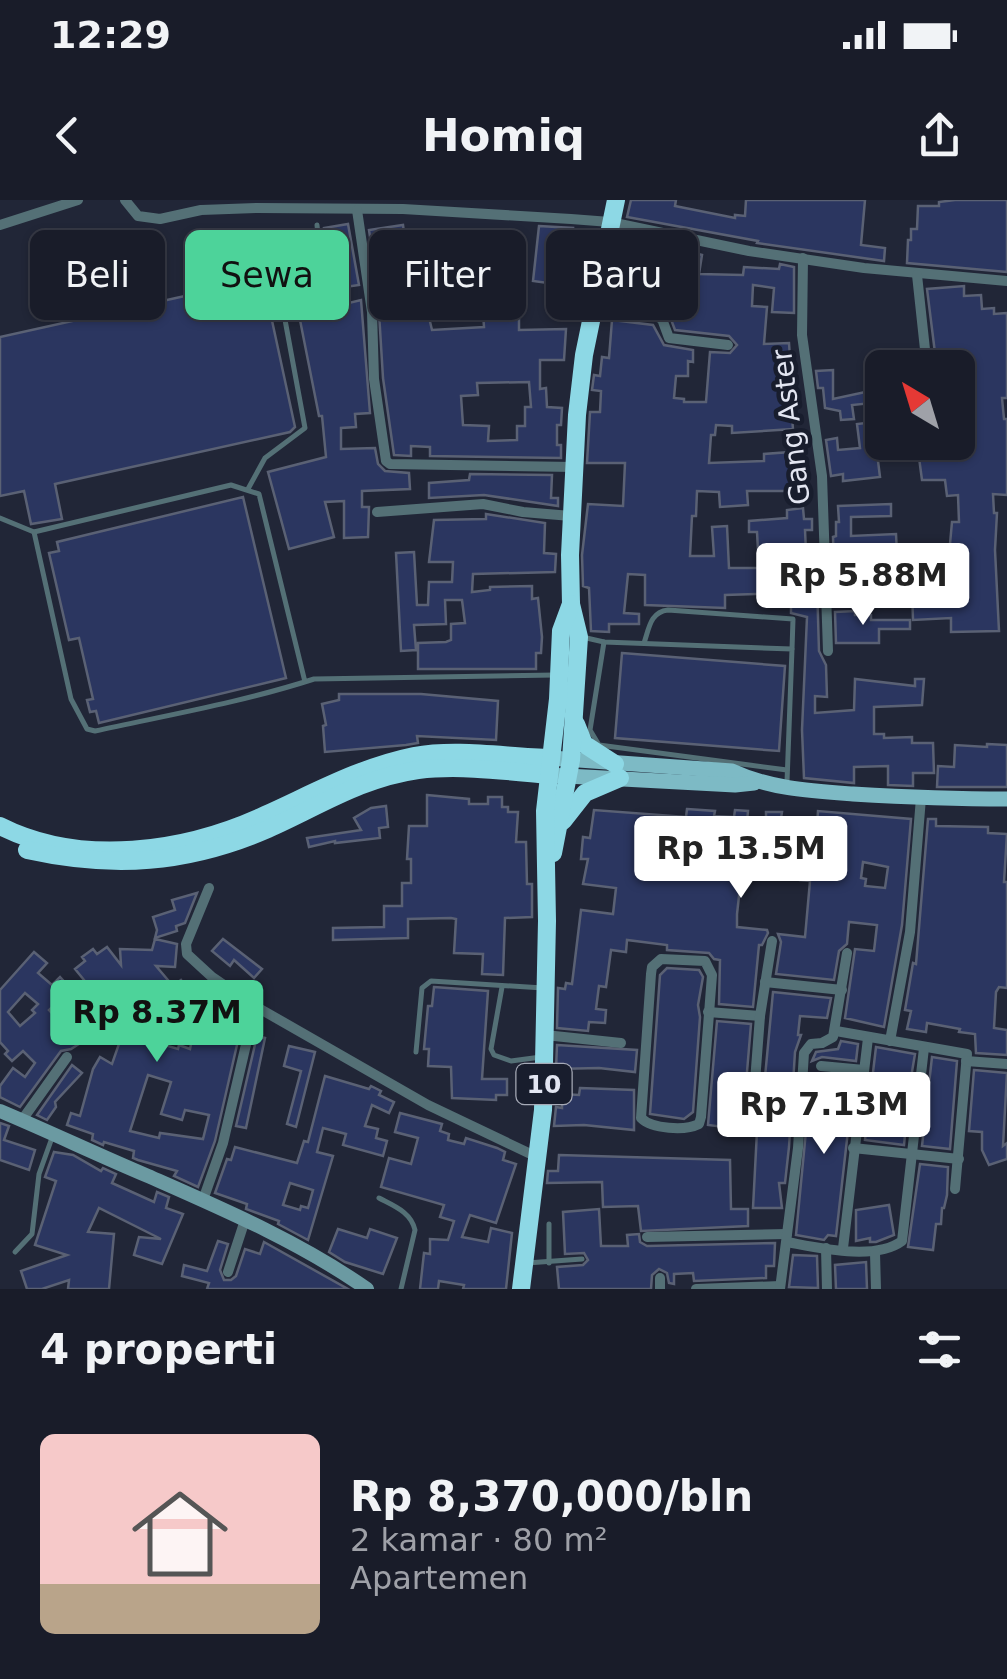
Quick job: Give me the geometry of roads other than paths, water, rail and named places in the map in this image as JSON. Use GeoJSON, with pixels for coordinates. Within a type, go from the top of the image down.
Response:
{"type":"FeatureCollection","features":[{"type":"Feature","properties":{"kind":"highway","name":"10"},"geometry":{"type":"LineString","coordinates":[[608,230],[616,200]]}},
{"type":"Feature","properties":{"kind":"highway","name":"10"},"geometry":{"type":"LineString","coordinates":[[546,878],[570,769],[580,636],[571,604],[571,516],[581,370],[590,320]]}},
{"type":"Feature","properties":{"kind":"highway","name":"10"},"geometry":{"type":"LineString","coordinates":[[521,1289],[543,1110],[545,811],[560,675],[560,631],[571,604]]}},
{"type":"Feature","properties":{"kind":"highway"},"geometry":{"type":"LineString","coordinates":[[509,764],[540,739],[558,699]]}},
{"type":"Feature","properties":{"kind":"highway"},"geometry":{"type":"LineString","coordinates":[[558,828],[585,793],[617,771],[584,744],[574,714]]}},
{"type":"Feature","properties":{"kind":"highway"},"geometry":{"type":"LineString","coordinates":[[0,826],[22,837],[74,847],[126,850],[178,844],[263,816],[365,769],[416,756],[468,753],[509,764],[530,786],[545,811]]}},
{"type":"Feature","properties":{"kind":"highway"},"geometry":{"type":"LineString","coordinates":[[0,838],[20,848],[70,860],[175,859],[269,828],[317,802],[370,782],[418,770],[509,764],[550,767]]}},
{"type":"Feature","properties":{"kind":"main road"},"geometry":{"type":"LineString","coordinates":[[550,767],[735,785],[756,782],[780,788],[921,798],[1007,799]]}},
{"type":"Feature","properties":{"kind":"street"},"geometry":{"type":"LineString","coordinates":[[0,225],[78,200]]}},
{"type":"Feature","properties":{"kind":"street"},"geometry":{"type":"LineString","coordinates":[[125,200],[138,216],[160,220],[241,204],[610,222],[750,251],[917,275],[1007,281]]}},
{"type":"Feature","properties":{"kind":"street"},"geometry":{"type":"LineString","coordinates":[[357,210],[372,312],[374,379],[386,461],[575,467]]}},
{"type":"Feature","properties":{"kind":"street","name":"Gang Aster"},"geometry":{"type":"LineString","coordinates":[[803,258],[802,335],[820,461],[828,651]]}},
{"type":"Feature","properties":{"kind":"street"},"geometry":{"type":"LineString","coordinates":[[917,275],[925,350]]}},
{"type":"Feature","properties":{"kind":"street"},"geometry":{"type":"LineString","coordinates":[[662,320],[668,338],[728,345]]}},
{"type":"Feature","properties":{"kind":"street"},"geometry":{"type":"LineString","coordinates":[[377,512],[483,504],[571,516]]}},
{"type":"Feature","properties":{"kind":"street"},"geometry":{"type":"LineString","coordinates":[[890,1040],[910,932],[921,798]]}},
{"type":"Feature","properties":{"kind":"street"},"geometry":{"type":"LineString","coordinates":[[209,888],[186,944],[187,954],[212,977],[255,1006],[428,1105],[537,1157]]}},
{"type":"Feature","properties":{"kind":"street"},"geometry":{"type":"LineString","coordinates":[[753,1108],[760,1016],[772,941]]}},
{"type":"Feature","properties":{"kind":"street"},"geometry":{"type":"LineString","coordinates":[[696,1289],[780,1287],[798,1148],[804,1053],[812,1044],[828,1041],[836,1031],[847,953]]}},
{"type":"Feature","properties":{"kind":"street"},"geometry":{"type":"LineString","coordinates":[[706,961],[712,975],[708,1012],[699,1124],[693,1128],[646,1124],[641,1118],[651,974],[656,962],[706,961]]}},
{"type":"Feature","properties":{"kind":"street"},"geometry":{"type":"LineString","coordinates":[[764,982],[842,990]]}},
{"type":"Feature","properties":{"kind":"street"},"geometry":{"type":"LineString","coordinates":[[203,1200],[224,1142],[255,1006]]}},
{"type":"Feature","properties":{"kind":"street"},"geometry":{"type":"LineString","coordinates":[[708,1012],[760,1016]]}},
{"type":"Feature","properties":{"kind":"street"},"geometry":{"type":"LineString","coordinates":[[836,1031],[924,1048],[965,1051],[968,1056],[956,1190]]}},
{"type":"Feature","properties":{"kind":"street"},"geometry":{"type":"LineString","coordinates":[[545,1035],[621,1043]]}},
{"type":"Feature","properties":{"kind":"street"},"geometry":{"type":"LineString","coordinates":[[843,1248],[868,1038]]}},
{"type":"Feature","properties":{"kind":"street"},"geometry":{"type":"LineString","coordinates":[[647,1237],[787,1238],[826,1248],[875,1253],[890,1250],[902,1241],[924,1048]]}},
{"type":"Feature","properties":{"kind":"street"},"geometry":{"type":"LineString","coordinates":[[22,1120],[68,1057]]}},
{"type":"Feature","properties":{"kind":"street"},"geometry":{"type":"LineString","coordinates":[[966,1062],[1007,1064]]}},
{"type":"Feature","properties":{"kind":"street"},"geometry":{"type":"LineString","coordinates":[[821,1066],[864,1070]]}},
{"type":"Feature","properties":{"kind":"street"},"geometry":{"type":"LineString","coordinates":[[0,1111],[245,1220],[342,1271],[367,1289]]}},
{"type":"Feature","properties":{"kind":"street"},"geometry":{"type":"LineString","coordinates":[[853,1148],[959,1159]]}},
{"type":"Feature","properties":{"kind":"street"},"geometry":{"type":"LineString","coordinates":[[228,1272],[245,1220]]}},
{"type":"Feature","properties":{"kind":"street"},"geometry":{"type":"LineString","coordinates":[[826,1248],[827,1289]]}},
{"type":"Feature","properties":{"kind":"street"},"geometry":{"type":"LineString","coordinates":[[875,1253],[876,1289]]}},
{"type":"Feature","properties":{"kind":"lane"},"geometry":{"type":"LineString","coordinates":[[248,489],[265,458],[304,428],[283,309],[318,278],[317,225]]}},
{"type":"Feature","properties":{"kind":"lane"},"geometry":{"type":"LineString","coordinates":[[0,518],[34,532],[232,485],[259,494],[305,682]]}},
{"type":"Feature","properties":{"kind":"lane"},"geometry":{"type":"LineString","coordinates":[[34,532],[70,699],[87,729],[130,723],[305,682],[560,675]]}},
{"type":"Feature","properties":{"kind":"lane"},"geometry":{"type":"LineString","coordinates":[[644,644],[653,617],[660,611],[792,618],[787,770],[780,788]]}},
{"type":"Feature","properties":{"kind":"lane"},"geometry":{"type":"LineString","coordinates":[[580,636],[604,642],[792,649]]}},
{"type":"Feature","properties":{"kind":"lane"},"geometry":{"type":"LineString","coordinates":[[604,642],[590,730],[599,746],[787,770]]}},
{"type":"Feature","properties":{"kind":"lane"},"geometry":{"type":"LineString","coordinates":[[777,769],[780,788]]}},
{"type":"Feature","properties":{"kind":"lane"},"geometry":{"type":"LineString","coordinates":[[416,1052],[422,988],[431,981],[545,988]]}},
{"type":"Feature","properties":{"kind":"lane"},"geometry":{"type":"LineString","coordinates":[[502,987],[491,1049],[494,1056],[511,1060],[544,1057]]}},
{"type":"Feature","properties":{"kind":"lane"},"geometry":{"type":"LineString","coordinates":[[15,1252],[32,1234],[39,1174],[54,1133]]}},
{"type":"Feature","properties":{"kind":"lane"},"geometry":{"type":"LineString","coordinates":[[379,1198],[405,1212],[414,1223],[401,1289]]}},
{"type":"Feature","properties":{"kind":"lane"},"geometry":{"type":"LineString","coordinates":[[549,1224],[549,1263]]}},
{"type":"Feature","properties":{"kind":"lane"},"geometry":{"type":"LineString","coordinates":[[524,1262],[582,1259]]}}]}
